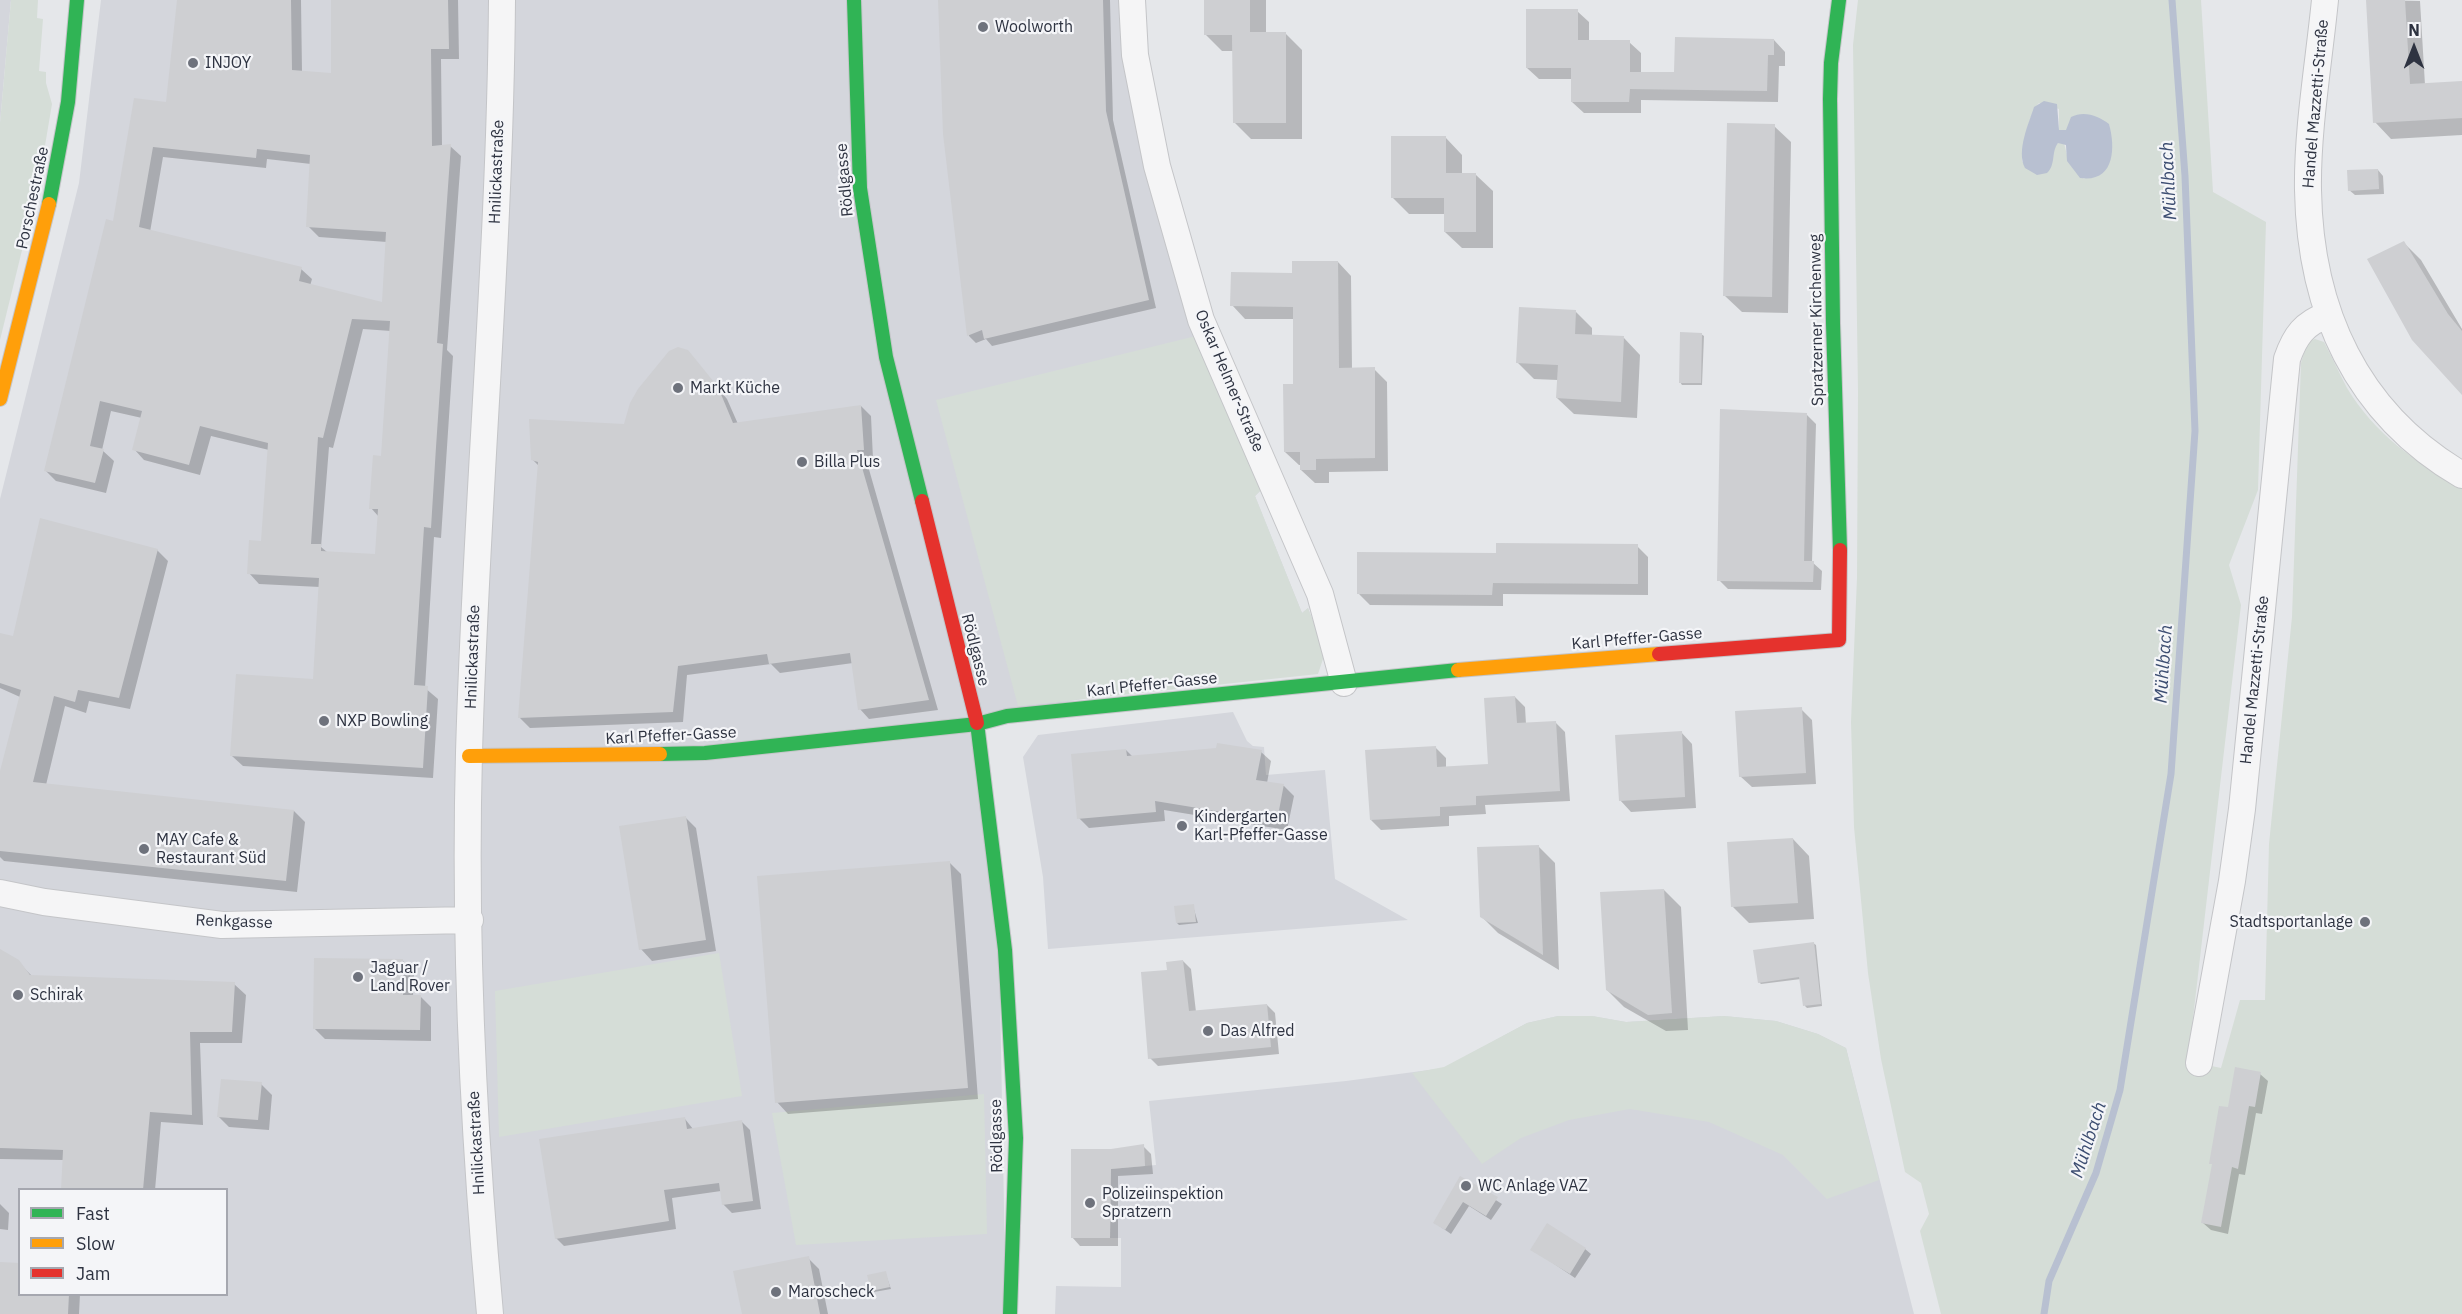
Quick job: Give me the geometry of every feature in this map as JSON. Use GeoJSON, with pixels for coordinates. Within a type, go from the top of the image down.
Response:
{"type":"FeatureCollection","features":[{"type":"Feature","properties":{"kind":"street","name":"Porschestraße"},"geometry":{"type":"LineString","coordinates":[[0,399],[52,199],[67,112],[75,45],[77,0]]}},
{"type":"Feature","properties":{"kind":"street","name":"Hnilickastraße"},"geometry":{"type":"LineString","coordinates":[[490,1314],[478,1174],[471,1047],[469,756],[482,440],[497,192],[502,0]]}},
{"type":"Feature","properties":{"kind":"street","name":"Rödlgasse"},"geometry":{"type":"LineString","coordinates":[[854,0],[861,188],[886,357],[977,724],[1005,950],[1016,1138],[1010,1314]]}},
{"type":"Feature","properties":{"kind":"street","name":"Oskar Helmer-Straße"},"geometry":{"type":"LineString","coordinates":[[1132,0],[1135,55],[1157,166],[1201,320],[1320,594],[1344,683]]}},
{"type":"Feature","properties":{"kind":"street","name":"Spratzerner Kirchenweg"},"geometry":{"type":"LineString","coordinates":[[1839,0],[1831,63],[1830,99],[1833,351],[1841,581],[1839,639]]}},
{"type":"Feature","properties":{"kind":"street","name":"Handel Mazzetti-Straße"},"geometry":{"type":"LineString","coordinates":[[2325,0],[2308,162],[2308,190],[2313,261],[2328,315],[2349,362],[2383,410],[2417,444],[2462,475]]}},
{"type":"Feature","properties":{"kind":"street","name":"Handel Mazzetti-Straße"},"geometry":{"type":"LineString","coordinates":[[2199,1063],[2232,881],[2242,809],[2287,359],[2292,343],[2301,329],[2310,322],[2328,315]]}},
{"type":"Feature","properties":{"kind":"street","name":"Karl Pfeffer-Gasse"},"geometry":{"type":"LineString","coordinates":[[469,756],[705,753],[977,724],[1007,716],[1457,670],[1839,639]]}},
{"type":"Feature","properties":{"kind":"street","name":"Renkgasse"},"geometry":{"type":"LineString","coordinates":[[0,893],[44,902],[222,925],[470,920]]}},
{"type":"Feature","properties":{"kind":"shaded area"},"geometry":{"type":"Polygon","coordinates":[[[0,0],[11,0],[0,123],[0,0]]]}},
{"type":"Feature","properties":{"kind":"shaded area"},"geometry":{"type":"Polygon","coordinates":[[[11,0],[38,0],[37,18],[43,19],[39,71],[46,72],[46,83],[52,104],[39,181],[0,340],[0,123],[11,0]]]}},
{"type":"Feature","properties":{"kind":"shaded area"},"geometry":{"type":"Polygon","coordinates":[[[101,0],[1129,0],[1131,66],[1261,490],[1255,496],[1302,613],[1308,608],[1325,653],[971,720],[999,944],[1006,1314],[0,1314],[0,499],[79,183],[101,0]]]}},
{"type":"Feature","properties":{"kind":"shaded area"},"geometry":{"type":"Polygon","coordinates":[[[1858,0],[2201,0],[2213,192],[2266,222],[2258,490],[2229,565],[2241,605],[2188,1061],[2221,1068],[2240,1000],[2265,1000],[2269,844],[2292,617],[2301,363],[2307,342],[2315,339],[2324,342],[2347,388],[2383,433],[2428,468],[2462,486],[2462,1314],[1941,1314],[1920,1231],[1929,1214],[1921,1183],[1905,1172],[1881,1059],[1868,973],[1854,827],[1851,722],[1857,578],[1858,392],[1853,45],[1858,0]],[[2039,103],[2035,108],[2027,131],[2022,162],[2058,143],[2064,143],[2067,155],[2084,179],[2111,144],[2109,124],[2059,130],[2059,109],[2039,103]]]}},
{"type":"Feature","properties":{"kind":"shaded area"},"geometry":{"type":"Polygon","coordinates":[[[1200,335],[1261,490],[1255,496],[1302,613],[1308,608],[1325,653],[1318,674],[1018,706],[936,400],[1200,335]]]}},
{"type":"Feature","properties":{"kind":"shaded area","name":"Kindergarten Karl-Pfeffer-Gasse"},"geometry":{"type":"Polygon","coordinates":[[[1233,712],[1247,741],[1253,746],[1264,747],[1266,775],[1325,770],[1335,879],[1408,920],[1048,949],[1043,877],[1023,757],[1038,735],[1233,712]]]}},
{"type":"Feature","properties":{"kind":"shaded area"},"geometry":{"type":"Polygon","coordinates":[[[719,953],[742,1096],[499,1137],[495,991],[719,953]]]}},
{"type":"Feature","properties":{"kind":"shaded area"},"geometry":{"type":"Polygon","coordinates":[[[1558,1016],[1592,1016],[1626,1022],[1724,1016],[1776,1021],[1818,1034],[1846,1048],[1914,1314],[1055,1314],[1056,1286],[1121,1287],[1121,1238],[1110,1238],[1111,1169],[1156,1165],[1149,1101],[1346,1081],[1444,1068],[1527,1023],[1558,1016]]]}},
{"type":"Feature","properties":{"kind":"shaded area"},"geometry":{"type":"Polygon","coordinates":[[[1558,1016],[1592,1016],[1626,1022],[1724,1016],[1776,1021],[1818,1034],[1846,1048],[1879,1180],[1827,1199],[1783,1155],[1709,1122],[1630,1109],[1569,1120],[1521,1138],[1482,1164],[1412,1073],[1444,1067],[1527,1023],[1558,1016]]]}},
{"type":"Feature","properties":{"kind":"shaded area"},"geometry":{"type":"Polygon","coordinates":[[[984,1094],[987,1234],[796,1245],[772,1113],[984,1094]]]}},
{"type":"Feature","properties":{"kind":"water"},"geometry":{"type":"Polygon","coordinates":[[[2044,101],[2057,104],[2059,130],[2066,130],[2071,117],[2081,114],[2096,116],[2109,124],[2112,153],[2106,170],[2100,175],[2080,178],[2067,161],[2066,145],[2058,143],[2052,166],[2047,173],[2037,175],[2025,168],[2022,154],[2027,129],[2034,107],[2044,101]]]}},
{"type":"Feature","properties":{"kind":"building"},"geometry":{"type":"Polygon","coordinates":[[[177,0],[291,0],[292,70],[331,73],[331,0],[448,0],[449,49],[431,49],[432,146],[451,144],[437,343],[443,344],[431,528],[424,527],[414,685],[428,686],[423,768],[230,756],[236,674],[313,679],[319,578],[247,574],[249,540],[261,541],[268,443],[200,426],[189,465],[132,450],[142,411],[100,401],[90,446],[104,449],[95,483],[44,471],[106,219],[113,221],[134,98],[166,102],[177,0]],[[153,147],[139,227],[302,267],[299,281],[382,302],[386,232],[306,227],[310,155],[257,149],[256,158],[153,147]],[[352,319],[323,438],[318,437],[311,544],[321,544],[321,551],[375,554],[378,509],[369,509],[373,455],[381,456],[390,321],[352,319]]]}},
{"type":"Feature","properties":{"kind":"building"},"geometry":{"type":"Polygon","coordinates":[[[938,0],[1103,0],[1106,111],[1149,300],[984,339],[982,330],[967,336],[943,134],[938,0]]]}},
{"type":"Feature","properties":{"kind":"building"},"geometry":{"type":"Polygon","coordinates":[[[1204,0],[1250,0],[1250,32],[1286,32],[1286,123],[1233,123],[1232,35],[1204,35],[1204,0]]]}},
{"type":"Feature","properties":{"kind":"building"},"geometry":{"type":"Polygon","coordinates":[[[2366,0],[2405,0],[2410,84],[2462,81],[2462,118],[2373,123],[2366,0]]]}},
{"type":"Feature","properties":{"kind":"building"},"geometry":{"type":"Polygon","coordinates":[[[1526,9],[1578,9],[1578,40],[1630,40],[1630,72],[1674,72],[1675,37],[1774,39],[1774,55],[1768,55],[1767,91],[1630,89],[1629,102],[1571,102],[1571,68],[1526,68],[1526,9]]]}},
{"type":"Feature","properties":{"kind":"building"},"geometry":{"type":"Polygon","coordinates":[[[1727,123],[1775,124],[1772,297],[1723,296],[1727,123]]]}},
{"type":"Feature","properties":{"kind":"building"},"geometry":{"type":"Polygon","coordinates":[[[1391,136],[1446,136],[1446,173],[1476,173],[1476,232],[1444,232],[1444,198],[1391,198],[1391,136]]]}},
{"type":"Feature","properties":{"kind":"building"},"geometry":{"type":"Polygon","coordinates":[[[2378,169],[2379,189],[2348,191],[2347,170],[2378,169]]]}},
{"type":"Feature","properties":{"kind":"building"},"geometry":{"type":"Polygon","coordinates":[[[2404,241],[2448,314],[2462,331],[2462,395],[2412,340],[2367,259],[2404,241]]]}},
{"type":"Feature","properties":{"kind":"building"},"geometry":{"type":"Polygon","coordinates":[[[1292,261],[1338,261],[1339,368],[1375,367],[1375,458],[1316,459],[1316,470],[1300,470],[1300,452],[1284,452],[1283,384],[1293,384],[1293,307],[1230,306],[1231,272],[1292,273],[1292,261]]]}},
{"type":"Feature","properties":{"kind":"building"},"geometry":{"type":"Polygon","coordinates":[[[1519,307],[1576,310],[1575,334],[1624,336],[1621,402],[1556,398],[1558,365],[1516,363],[1519,307]]]}},
{"type":"Feature","properties":{"kind":"building"},"geometry":{"type":"Polygon","coordinates":[[[1680,332],[1702,333],[1701,383],[1679,383],[1680,332]]]}},
{"type":"Feature","properties":{"kind":"building"},"geometry":{"type":"Polygon","coordinates":[[[678,347],[688,350],[718,387],[733,423],[861,405],[864,450],[857,450],[929,700],[858,710],[850,653],[769,664],[767,654],[678,666],[673,712],[518,718],[538,462],[531,460],[529,419],[624,424],[630,403],[638,389],[669,351],[678,347]]]}},
{"type":"Feature","properties":{"kind":"building"},"geometry":{"type":"Polygon","coordinates":[[[1720,409],[1807,413],[1804,561],[1814,561],[1813,582],[1717,581],[1720,409]]]}},
{"type":"Feature","properties":{"kind":"building"},"geometry":{"type":"Polygon","coordinates":[[[40,518],[158,549],[119,698],[78,690],[75,702],[54,696],[33,782],[294,810],[286,881],[0,851],[0,771],[21,690],[0,683],[0,633],[13,636],[40,518]]]}},
{"type":"Feature","properties":{"kind":"building"},"geometry":{"type":"Polygon","coordinates":[[[1496,543],[1638,544],[1638,584],[1493,583],[1492,595],[1357,594],[1357,552],[1496,553],[1496,543]]]}},
{"type":"Feature","properties":{"kind":"building"},"geometry":{"type":"Polygon","coordinates":[[[1515,696],[1517,723],[1556,721],[1560,791],[1476,796],[1476,805],[1440,807],[1440,816],[1370,820],[1365,750],[1436,746],[1437,767],[1488,764],[1484,698],[1515,696]]]}},
{"type":"Feature","properties":{"kind":"building"},"geometry":{"type":"Polygon","coordinates":[[[1802,707],[1806,773],[1739,777],[1735,711],[1802,707]]]}},
{"type":"Feature","properties":{"kind":"building"},"geometry":{"type":"Polygon","coordinates":[[[1682,731],[1685,797],[1619,801],[1615,735],[1682,731]]]}},
{"type":"Feature","properties":{"kind":"building"},"geometry":{"type":"Polygon","coordinates":[[[1217,743],[1262,750],[1256,780],[1284,784],[1277,821],[1155,801],[1156,812],[1077,819],[1071,754],[1126,749],[1127,756],[1216,748],[1217,743]]]}},
{"type":"Feature","properties":{"kind":"building"},"geometry":{"type":"Polygon","coordinates":[[[686,816],[706,940],[639,950],[619,826],[686,816]]]}},
{"type":"Feature","properties":{"kind":"building"},"geometry":{"type":"Polygon","coordinates":[[[1793,838],[1798,903],[1731,907],[1727,842],[1793,838]]]}},
{"type":"Feature","properties":{"kind":"building"},"geometry":{"type":"Polygon","coordinates":[[[1539,845],[1543,955],[1480,917],[1477,847],[1539,845]]]}},
{"type":"Feature","properties":{"kind":"building"},"geometry":{"type":"Polygon","coordinates":[[[950,861],[968,1088],[775,1103],[757,876],[950,861]]]}},
{"type":"Feature","properties":{"kind":"building"},"geometry":{"type":"Polygon","coordinates":[[[1664,889],[1672,1013],[1648,1015],[1606,990],[1600,892],[1664,889]]]}},
{"type":"Feature","properties":{"kind":"building"},"geometry":{"type":"Polygon","coordinates":[[[1194,904],[1196,922],[1176,923],[1174,906],[1194,904]]]}},
{"type":"Feature","properties":{"kind":"building"},"geometry":{"type":"Polygon","coordinates":[[[1814,942],[1821,1004],[1803,1006],[1799,977],[1758,983],[1753,950],[1814,942]]]}},
{"type":"Feature","properties":{"kind":"building"},"geometry":{"type":"Polygon","coordinates":[[[0,949],[19,960],[30,975],[235,982],[232,1032],[190,1032],[192,1115],[150,1112],[143,1188],[61,1188],[63,1150],[0,1148],[0,949]]]}},
{"type":"Feature","properties":{"kind":"building","name":"Jaguar / Land Rover"},"geometry":{"type":"Polygon","coordinates":[[[314,958],[403,959],[403,995],[421,995],[420,1030],[313,1029],[314,958]]]}},
{"type":"Feature","properties":{"kind":"building","name":"Das Alfred"},"geometry":{"type":"Polygon","coordinates":[[[1183,960],[1189,1011],[1267,1004],[1271,1047],[1148,1059],[1141,972],[1167,970],[1166,962],[1183,960]]]}},
{"type":"Feature","properties":{"kind":"building"},"geometry":{"type":"Polygon","coordinates":[[[2235,1067],[2261,1072],[2255,1107],[2249,1106],[2238,1169],[2232,1167],[2221,1227],[2201,1223],[2212,1164],[2209,1164],[2219,1106],[2228,1107],[2235,1067]]]}},
{"type":"Feature","properties":{"kind":"building"},"geometry":{"type":"Polygon","coordinates":[[[221,1079],[262,1082],[258,1120],[217,1117],[221,1079]]]}},
{"type":"Feature","properties":{"kind":"building"},"geometry":{"type":"Polygon","coordinates":[[[685,1117],[687,1129],[742,1120],[753,1201],[722,1205],[719,1183],[664,1190],[669,1221],[555,1239],[539,1139],[685,1117]]]}},
{"type":"Feature","properties":{"kind":"building","name":"Polizeiinspektion Spratzern"},"geometry":{"type":"Polygon","coordinates":[[[1144,1144],[1145,1166],[1111,1169],[1110,1238],[1071,1238],[1071,1149],[1111,1149],[1144,1144]]]}},
{"type":"Feature","properties":{"kind":"building","name":"WC Anlage VAZ"},"geometry":{"type":"Polygon","coordinates":[[[1460,1176],[1498,1197],[1486,1216],[1463,1202],[1445,1230],[1433,1223],[1460,1176]]]}},
{"type":"Feature","properties":{"kind":"building"},"geometry":{"type":"Polygon","coordinates":[[[1547,1223],[1586,1248],[1570,1274],[1530,1250],[1547,1223]]]}},
{"type":"Feature","properties":{"kind":"building","name":"Maroscheck"},"geometry":{"type":"Polygon","coordinates":[[[809,1256],[820,1314],[742,1314],[733,1271],[809,1256]]]}},
{"type":"Feature","properties":{"kind":"building"},"geometry":{"type":"Polygon","coordinates":[[[0,1262],[18,1263],[18,1296],[69,1296],[68,1314],[0,1314],[0,1262]]]}},
{"type":"Feature","properties":{"kind":"building"},"geometry":{"type":"Polygon","coordinates":[[[886,1271],[890,1287],[871,1291],[867,1275],[886,1271]]]}},
{"type":"Feature","properties":{"kind":"waterway","name":"Mühlbach"},"geometry":{"type":"LineString","coordinates":[[2044,1314],[2049,1281],[2096,1173],[2120,1090],[2171,774],[2195,431],[2185,176],[2172,0]]}},
{"type":"Feature","properties":{"kind":"traffic: fast"},"geometry":{"type":"LineString","coordinates":[[49,204],[68,102],[77,0]]}},
{"type":"Feature","properties":{"kind":"traffic: fast"},"geometry":{"type":"LineString","coordinates":[[854,0],[860,188],[886,357],[922,501]]}},
{"type":"Feature","properties":{"kind":"traffic: fast"},"geometry":{"type":"LineString","coordinates":[[1839,0],[1831,63],[1830,99],[1833,323],[1840,550]]}},
{"type":"Feature","properties":{"kind":"traffic: fast"},"geometry":{"type":"LineString","coordinates":[[660,754],[705,753],[977,724],[1007,716],[1458,670]]}},
{"type":"Feature","properties":{"kind":"traffic: fast"},"geometry":{"type":"LineString","coordinates":[[977,723],[1005,950],[1016,1138],[1010,1314]]}},
{"type":"Feature","properties":{"kind":"traffic: slow"},"geometry":{"type":"LineString","coordinates":[[0,399],[49,204]]}},
{"type":"Feature","properties":{"kind":"traffic: slow"},"geometry":{"type":"LineString","coordinates":[[1458,670],[1659,654]]}},
{"type":"Feature","properties":{"kind":"traffic: slow"},"geometry":{"type":"LineString","coordinates":[[469,756],[660,754]]}},
{"type":"Feature","properties":{"kind":"traffic: jam"},"geometry":{"type":"LineString","coordinates":[[922,501],[977,723]]}},
{"type":"Feature","properties":{"kind":"traffic: jam"},"geometry":{"type":"LineString","coordinates":[[1659,654],[1839,640],[1840,550]]}},
{"type":"Feature","properties":{"kind":"place","name":"Woolworth"},"geometry":{"type":"Point","coordinates":[983,27]}},
{"type":"Feature","properties":{"kind":"place","name":"INJOY"},"geometry":{"type":"Point","coordinates":[193,63]}},
{"type":"Feature","properties":{"kind":"place","name":"Markt Küche"},"geometry":{"type":"Point","coordinates":[678,388]}},
{"type":"Feature","properties":{"kind":"place","name":"Billa Plus"},"geometry":{"type":"Point","coordinates":[802,462]}},
{"type":"Feature","properties":{"kind":"place","name":"NXP Bowling"},"geometry":{"type":"Point","coordinates":[324,721]}},
{"type":"Feature","properties":{"kind":"place","name":"Kindergarten Karl-Pfeffer-Gasse"},"geometry":{"type":"Point","coordinates":[1182,826]}},
{"type":"Feature","properties":{"kind":"place","name":"MAY Cafe & Restaurant Süd"},"geometry":{"type":"Point","coordinates":[144,849]}},
{"type":"Feature","properties":{"kind":"place","name":"Stadtsportanlage"},"geometry":{"type":"Point","coordinates":[2365,922]}},
{"type":"Feature","properties":{"kind":"place","name":"Jaguar / Land Rover"},"geometry":{"type":"Point","coordinates":[358,977]}},
{"type":"Feature","properties":{"kind":"place","name":"Schirak"},"geometry":{"type":"Point","coordinates":[18,995]}},
{"type":"Feature","properties":{"kind":"place","name":"Das Alfred"},"geometry":{"type":"Point","coordinates":[1208,1031]}},
{"type":"Feature","properties":{"kind":"place","name":"WC Anlage VAZ"},"geometry":{"type":"Point","coordinates":[1466,1186]}},
{"type":"Feature","properties":{"kind":"place","name":"Polizeiinspektion Spratzern"},"geometry":{"type":"Point","coordinates":[1090,1203]}},
{"type":"Feature","properties":{"kind":"place","name":"Maroscheck"},"geometry":{"type":"Point","coordinates":[776,1292]}}]}
